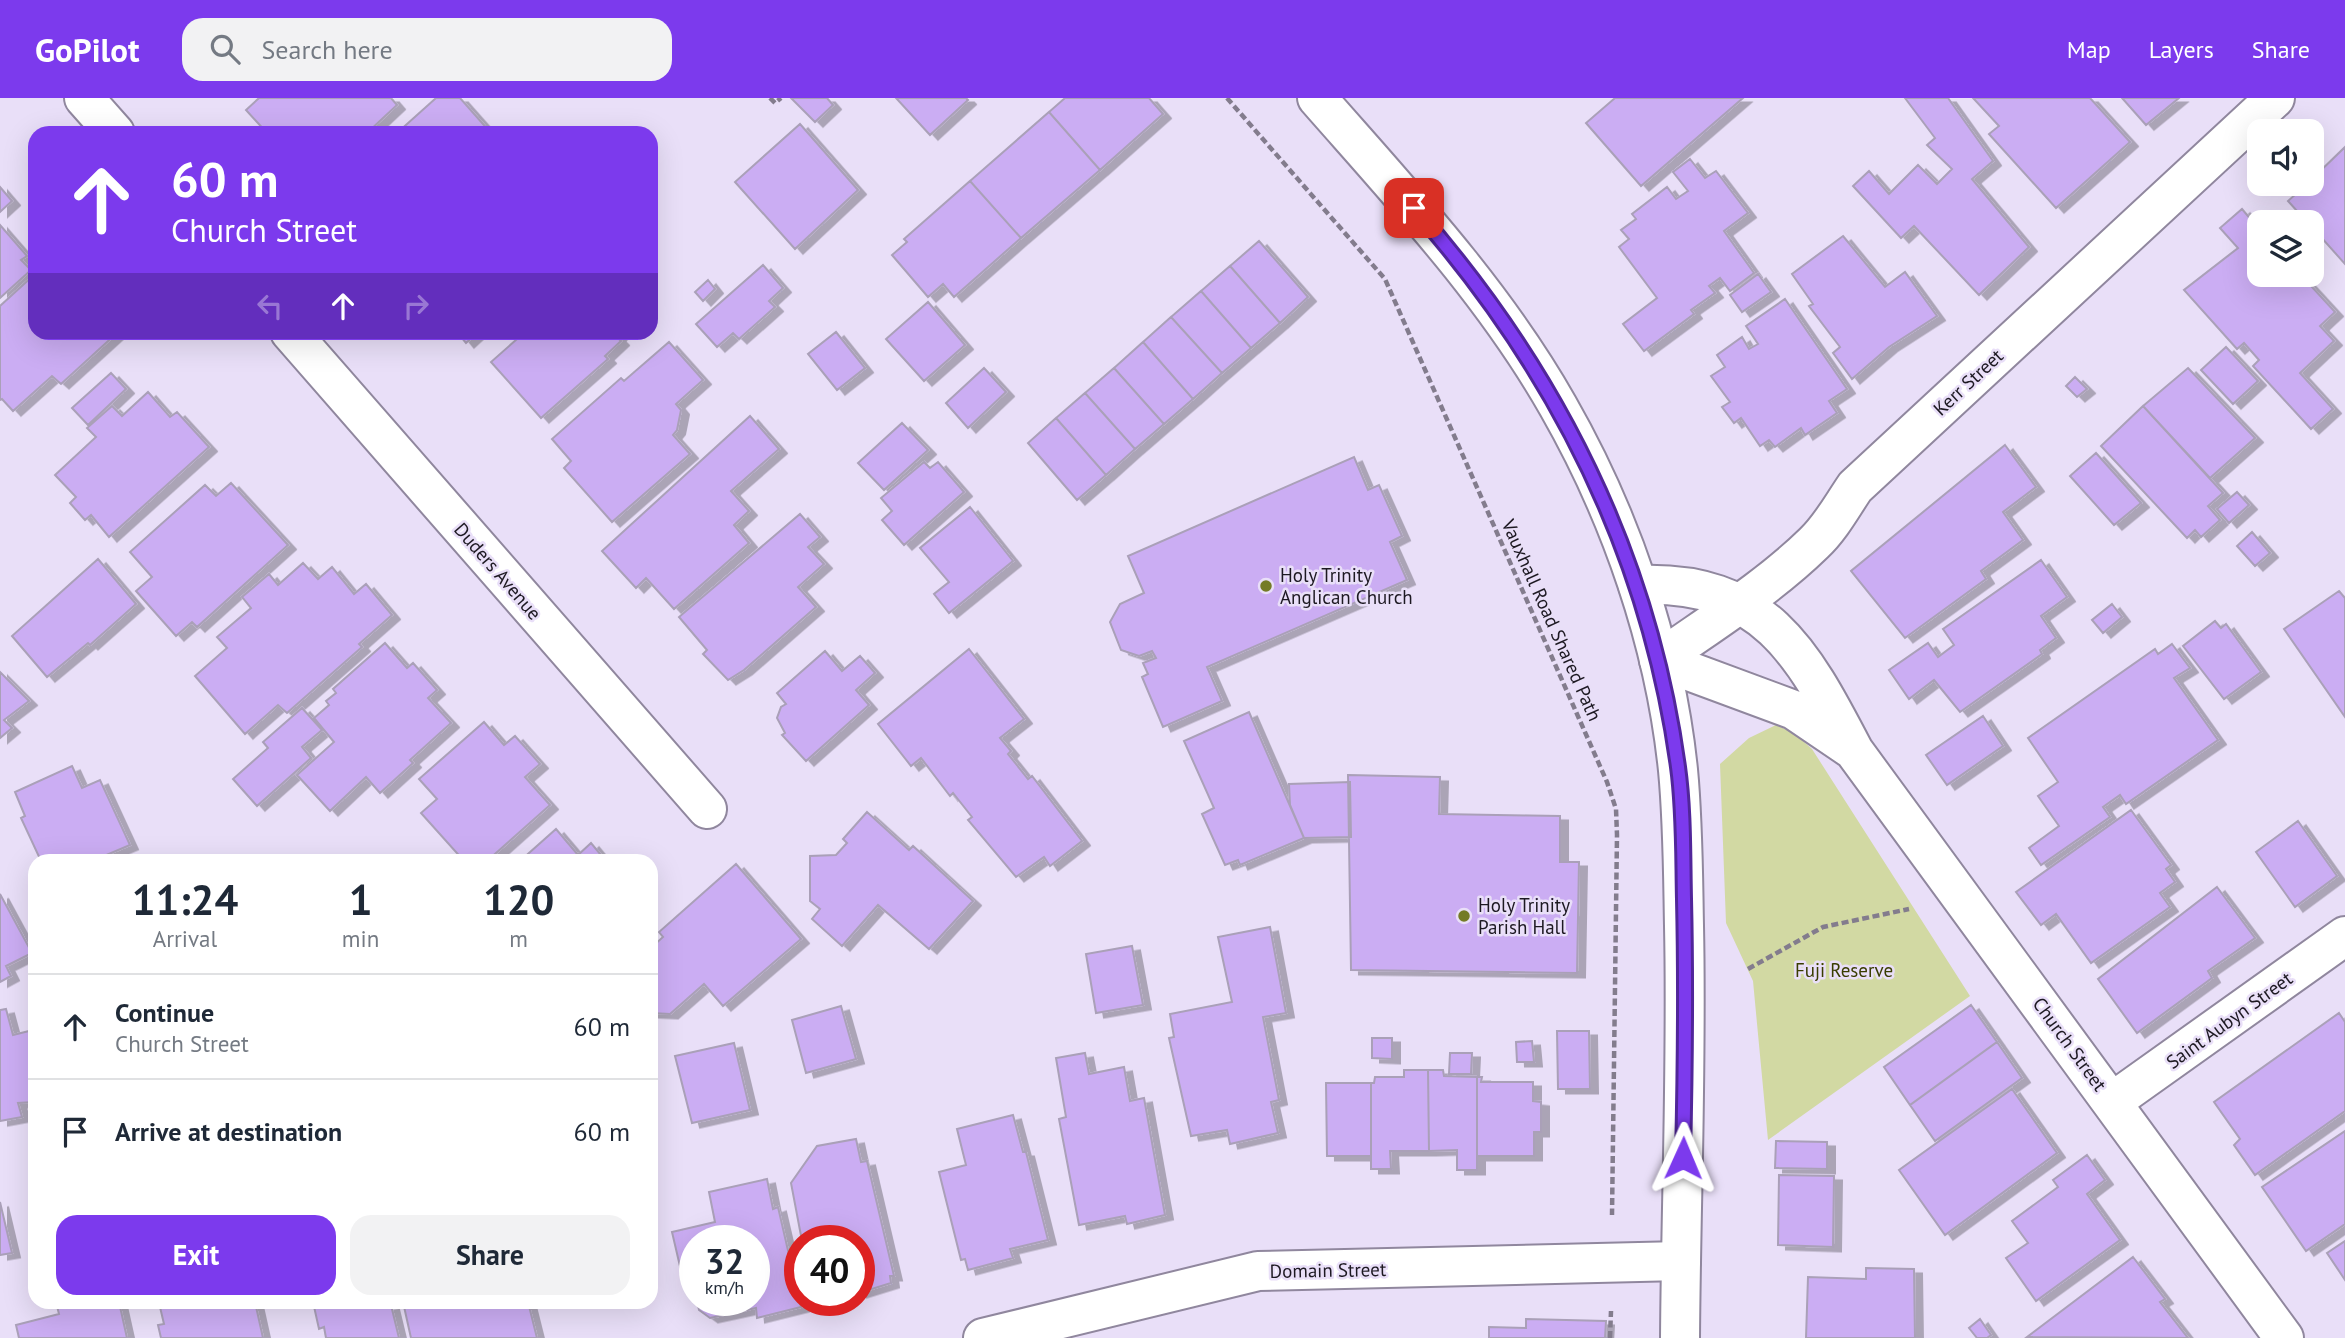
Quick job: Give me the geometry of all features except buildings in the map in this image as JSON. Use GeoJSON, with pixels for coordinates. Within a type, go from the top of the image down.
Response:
{"type":"FeatureCollection","features":[{"type":"Feature","properties":{"kind":"street"},"geometry":{"type":"LineString","coordinates":[[84,98],[109,126]]}},
{"type":"Feature","properties":{"kind":"street"},"geometry":{"type":"LineString","coordinates":[[1317,98],[1443,241],[1550,394],[1593,473],[1638,585],[1659,660],[1678,769],[1683,858],[1686,1003],[1680,1338]]}},
{"type":"Feature","properties":{"kind":"street","name":"Kerr Street"},"geometry":{"type":"LineString","coordinates":[[1659,660],[1741,602],[1813,544],[1831,524],[1855,487],[2275,98]]}},
{"type":"Feature","properties":{"kind":"street","name":"Duders Avenue"},"geometry":{"type":"LineString","coordinates":[[297,340],[707,809]]}},
{"type":"Feature","properties":{"kind":"street","name":"Church Street"},"geometry":{"type":"LineString","coordinates":[[1638,585],[1669,584],[1704,589],[1741,602],[1788,645],[1821,687],[1854,751],[2284,1338]]}},
{"type":"Feature","properties":{"kind":"street","name":"Church Street"},"geometry":{"type":"LineString","coordinates":[[1659,660],[1794,710],[1854,751]]}},
{"type":"Feature","properties":{"kind":"street","name":"Saint Aubyn Street"},"geometry":{"type":"LineString","coordinates":[[2112,1102],[2345,936]]}},
{"type":"Feature","properties":{"kind":"street","name":"Domain Street"},"geometry":{"type":"LineString","coordinates":[[983,1338],[1258,1271],[1681,1261]]}},
{"type":"Feature","properties":{"kind":"path"},"geometry":{"type":"LineString","coordinates":[[770,98],[775,103],[781,98]]}},
{"type":"Feature","properties":{"kind":"path","name":"Vauxhall Road Shared Path"},"geometry":{"type":"LineString","coordinates":[[1227,98],[1385,279],[1607,782],[1616,809],[1617,848],[1612,1229]]}},
{"type":"Feature","properties":{"kind":"path"},"geometry":{"type":"LineString","coordinates":[[1748,969],[1823,927],[1916,907]]}},
{"type":"Feature","properties":{"kind":"path"},"geometry":{"type":"LineString","coordinates":[[1610,1338],[1611,1308]]}},
{"type":"Feature","properties":{"kind":"green space","name":"Fuji Reserve"},"geometry":{"type":"Polygon","coordinates":[[[1776,725],[1794,733],[1812,749],[1970,996],[1768,1140],[1753,981],[1726,923],[1720,764],[1749,738],[1776,725]]]}},
{"type":"Feature","properties":{"kind":"place","name":"Holy Trinity Anglican Church"},"geometry":{"type":"Point","coordinates":[1266,586]}},
{"type":"Feature","properties":{"kind":"place","name":"Holy Trinity Parish Hall"},"geometry":{"type":"Point","coordinates":[1464,916]}},
{"type":"Feature","properties":{"kind":"route"},"geometry":{"type":"LineString","coordinates":[[1414,208],[1443,241],[1498,316],[1558,405],[1593,473],[1638,585],[1659,660],[1678,769],[1686,1003],[1683,1158]]}}]}
